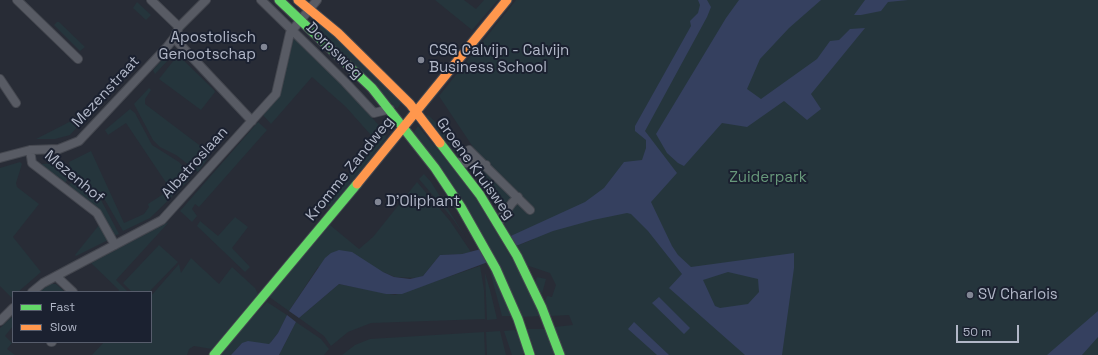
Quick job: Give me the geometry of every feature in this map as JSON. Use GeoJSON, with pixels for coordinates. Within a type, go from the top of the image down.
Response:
{"type":"FeatureCollection","features":[{"type":"Feature","properties":{"kind":"main road","name":"Dorpsweg"},"geometry":{"type":"LineString","coordinates":[[279,0],[372,88],[403,125]]}},
{"type":"Feature","properties":{"kind":"main road","name":"Dorpsweg"},"geometry":{"type":"LineString","coordinates":[[298,0],[368,61],[415,110]]}},
{"type":"Feature","properties":{"kind":"main road","name":"Kromme Zandweg"},"geometry":{"type":"LineString","coordinates":[[214,355],[333,214],[415,110],[507,0]]}},
{"type":"Feature","properties":{"kind":"main road","name":"Groene Kruisweg"},"geometry":{"type":"LineString","coordinates":[[415,110],[480,195],[504,233],[517,256],[542,308],[560,355]]}},
{"type":"Feature","properties":{"kind":"main road"},"geometry":{"type":"LineString","coordinates":[[403,125],[448,187],[496,269],[518,319],[530,355]]}},
{"type":"Feature","properties":{"kind":"street"},"geometry":{"type":"LineString","coordinates":[[17,0],[78,59]]}},
{"type":"Feature","properties":{"kind":"street"},"geometry":{"type":"LineString","coordinates":[[151,0],[179,27]]}},
{"type":"Feature","properties":{"kind":"street","name":"Mezenstraat"},"geometry":{"type":"LineString","coordinates":[[0,158],[30,150],[60,149],[79,141],[174,38],[179,27],[206,0]]}},
{"type":"Feature","properties":{"kind":"street","name":"Dorpsweg"},"geometry":{"type":"LineString","coordinates":[[261,0],[345,82],[374,113],[390,109]]}},
{"type":"Feature","properties":{"kind":"street","name":"Albatroslaan"},"geometry":{"type":"LineString","coordinates":[[34,291],[56,276],[162,220],[276,94],[285,51],[292,30],[317,0]]}},
{"type":"Feature","properties":{"kind":"street"},"geometry":{"type":"LineString","coordinates":[[174,38],[252,121]]}},
{"type":"Feature","properties":{"kind":"street"},"geometry":{"type":"LineString","coordinates":[[0,79],[16,103]]}},
{"type":"Feature","properties":{"kind":"street","name":"Mezenhof"},"geometry":{"type":"LineString","coordinates":[[30,150],[32,163],[97,213],[116,245]]}},
{"type":"Feature","properties":{"kind":"street"},"geometry":{"type":"LineString","coordinates":[[469,150],[486,165],[530,210]]}},
{"type":"Feature","properties":{"kind":"street"},"geometry":{"type":"LineString","coordinates":[[455,162],[486,165]]}},
{"type":"Feature","properties":{"kind":"street"},"geometry":{"type":"LineString","coordinates":[[498,223],[518,197]]}},
{"type":"Feature","properties":{"kind":"street"},"geometry":{"type":"LineString","coordinates":[[56,276],[72,291]]}},
{"type":"Feature","properties":{"kind":"street"},"geometry":{"type":"LineString","coordinates":[[0,321],[12,309]]}},
{"type":"Feature","properties":{"kind":"green space"},"geometry":{"type":"Polygon","coordinates":[[[435,0],[464,0],[476,9],[484,0],[498,0],[472,30],[435,0]]]}},
{"type":"Feature","properties":{"kind":"green space","name":"Zuiderpark"},"geometry":{"type":"Polygon","coordinates":[[[516,0],[1098,0],[1098,355],[564,355],[554,327],[573,325],[569,315],[550,316],[545,301],[547,296],[552,297],[556,285],[550,273],[526,265],[516,246],[534,239],[510,237],[498,209],[501,207],[497,202],[499,200],[479,173],[476,175],[468,170],[465,165],[483,168],[491,174],[439,96],[516,0]]]}},
{"type":"Feature","properties":{"kind":"green space"},"geometry":{"type":"Polygon","coordinates":[[[137,2],[151,15],[146,20],[133,8],[137,2]]]}},
{"type":"Feature","properties":{"kind":"green space"},"geometry":{"type":"Polygon","coordinates":[[[59,22],[85,47],[80,51],[54,25],[59,22]]]}},
{"type":"Feature","properties":{"kind":"green space"},"geometry":{"type":"Polygon","coordinates":[[[320,23],[401,103],[397,109],[316,26],[320,23]]]}},
{"type":"Feature","properties":{"kind":"green space"},"geometry":{"type":"Polygon","coordinates":[[[294,38],[355,95],[364,109],[385,132],[386,138],[331,208],[326,203],[372,144],[372,140],[370,134],[346,107],[312,77],[271,124],[263,115],[279,96],[294,38]]]}},
{"type":"Feature","properties":{"kind":"green space"},"geometry":{"type":"Polygon","coordinates":[[[169,52],[172,56],[155,74],[153,70],[169,52]]]}},
{"type":"Feature","properties":{"kind":"green space"},"geometry":{"type":"Polygon","coordinates":[[[178,55],[215,92],[201,110],[159,79],[178,55]]]}},
{"type":"Feature","properties":{"kind":"green space"},"geometry":{"type":"Polygon","coordinates":[[[149,88],[151,90],[145,99],[145,104],[211,154],[198,172],[176,155],[160,147],[153,140],[134,104],[149,88]]]}},
{"type":"Feature","properties":{"kind":"green space"},"geometry":{"type":"Polygon","coordinates":[[[105,96],[70,135],[55,139],[36,139],[79,117],[105,96]]]}},
{"type":"Feature","properties":{"kind":"green space"},"geometry":{"type":"Polygon","coordinates":[[[130,109],[135,113],[152,145],[179,162],[191,175],[189,180],[150,218],[123,231],[102,195],[74,180],[69,162],[91,151],[124,223],[144,214],[149,207],[148,204],[168,191],[169,187],[126,123],[108,135],[105,130],[130,109]]]}},
{"type":"Feature","properties":{"kind":"green space"},"geometry":{"type":"Polygon","coordinates":[[[428,115],[474,159],[459,157],[426,116],[428,115]]]}},
{"type":"Feature","properties":{"kind":"green space"},"geometry":{"type":"Polygon","coordinates":[[[258,122],[267,130],[199,207],[195,204],[192,209],[197,216],[192,222],[180,211],[258,122]]]}},
{"type":"Feature","properties":{"kind":"green space"},"geometry":{"type":"Polygon","coordinates":[[[418,126],[470,189],[526,282],[540,316],[522,317],[414,132],[418,126]]]}},
{"type":"Feature","properties":{"kind":"green space"},"geometry":{"type":"Polygon","coordinates":[[[20,162],[22,164],[16,183],[17,187],[39,204],[13,237],[41,272],[19,291],[12,291],[12,298],[0,286],[0,168],[20,162]]]}},
{"type":"Feature","properties":{"kind":"green space"},"geometry":{"type":"Polygon","coordinates":[[[65,163],[67,180],[64,184],[41,164],[65,163]]]}},
{"type":"Feature","properties":{"kind":"green space"},"geometry":{"type":"Polygon","coordinates":[[[424,174],[431,182],[466,238],[453,219],[419,179],[424,174]]]}},
{"type":"Feature","properties":{"kind":"green space"},"geometry":{"type":"Polygon","coordinates":[[[417,182],[450,221],[471,252],[440,255],[423,276],[417,278],[395,277],[383,272],[318,267],[289,311],[268,296],[330,225],[359,249],[373,237],[417,182]]]}},
{"type":"Feature","properties":{"kind":"green space"},"geometry":{"type":"Polygon","coordinates":[[[71,183],[101,200],[119,234],[114,236],[68,186],[71,183]]]}},
{"type":"Feature","properties":{"kind":"green space"},"geometry":{"type":"Polygon","coordinates":[[[235,217],[248,227],[232,248],[250,267],[245,272],[197,226],[200,221],[218,236],[235,217]]]}},
{"type":"Feature","properties":{"kind":"green space"},"geometry":{"type":"Polygon","coordinates":[[[169,222],[116,280],[127,291],[118,291],[91,263],[169,222]]]}},
{"type":"Feature","properties":{"kind":"green space"},"geometry":{"type":"Polygon","coordinates":[[[99,225],[103,225],[108,240],[76,256],[75,255],[99,225]]]}},
{"type":"Feature","properties":{"kind":"green space"},"geometry":{"type":"Polygon","coordinates":[[[159,245],[178,262],[150,291],[131,291],[123,283],[159,245]]]}},
{"type":"Feature","properties":{"kind":"green space"},"geometry":{"type":"Polygon","coordinates":[[[191,258],[219,284],[232,267],[255,288],[258,294],[212,349],[194,346],[189,349],[187,355],[92,355],[103,343],[152,343],[152,295],[179,264],[181,273],[191,258]]]}},
{"type":"Feature","properties":{"kind":"green space"},"geometry":{"type":"Polygon","coordinates":[[[480,266],[484,290],[485,319],[371,323],[348,332],[331,346],[324,336],[299,318],[339,284],[395,295],[480,266]]]}},
{"type":"Feature","properties":{"kind":"green space"},"geometry":{"type":"Polygon","coordinates":[[[490,271],[492,272],[511,316],[502,316],[490,271]]]}},
{"type":"Feature","properties":{"kind":"green space"},"geometry":{"type":"Polygon","coordinates":[[[485,273],[490,290],[497,319],[487,320],[485,273]]]}},
{"type":"Feature","properties":{"kind":"green space"},"geometry":{"type":"Polygon","coordinates":[[[537,277],[546,279],[542,294],[535,283],[537,277]]]}},
{"type":"Feature","properties":{"kind":"green space"},"geometry":{"type":"Polygon","coordinates":[[[50,284],[56,284],[64,291],[40,291],[50,284]]]}},
{"type":"Feature","properties":{"kind":"green space"},"geometry":{"type":"Polygon","coordinates":[[[267,302],[287,315],[278,333],[271,342],[269,344],[242,343],[231,355],[217,355],[267,302]]]}},
{"type":"Feature","properties":{"kind":"green space"},"geometry":{"type":"Polygon","coordinates":[[[12,317],[12,327],[5,336],[12,343],[7,349],[15,355],[0,355],[0,328],[12,317]]]}},
{"type":"Feature","properties":{"kind":"green space"},"geometry":{"type":"Polygon","coordinates":[[[296,322],[321,339],[329,349],[324,355],[279,355],[296,322]]]}},
{"type":"Feature","properties":{"kind":"green space"},"geometry":{"type":"Polygon","coordinates":[[[527,329],[546,329],[555,355],[536,355],[527,329]]]}},
{"type":"Feature","properties":{"kind":"green space"},"geometry":{"type":"Polygon","coordinates":[[[515,330],[525,347],[523,355],[512,355],[504,331],[515,330]]]}},
{"type":"Feature","properties":{"kind":"green space"},"geometry":{"type":"Polygon","coordinates":[[[500,331],[506,355],[487,355],[486,332],[500,331]]]}},
{"type":"Feature","properties":{"kind":"green space"},"geometry":{"type":"Polygon","coordinates":[[[484,332],[485,355],[342,355],[355,345],[370,339],[484,332]]]}},
{"type":"Feature","properties":{"kind":"water"},"geometry":{"type":"Polygon","coordinates":[[[698,0],[707,0],[711,7],[707,17],[645,131],[677,173],[651,202],[672,246],[678,255],[691,267],[794,253],[794,268],[782,355],[745,355],[669,288],[682,274],[648,231],[631,214],[627,213],[593,220],[553,231],[516,246],[502,240],[585,202],[604,188],[624,162],[642,160],[646,148],[646,140],[635,131],[635,126],[691,26],[690,21],[698,13],[700,5],[698,0]],[[728,272],[703,280],[715,306],[720,308],[748,304],[759,292],[758,279],[728,272]]]}},
{"type":"Feature","properties":{"kind":"water"},"geometry":{"type":"Polygon","coordinates":[[[739,0],[821,0],[789,28],[760,59],[747,89],[761,99],[817,59],[830,41],[839,40],[850,29],[865,28],[811,94],[821,109],[807,120],[784,101],[747,127],[722,123],[684,166],[678,163],[667,153],[656,134],[726,18],[739,0]]]}},
{"type":"Feature","properties":{"kind":"water"},"geometry":{"type":"Polygon","coordinates":[[[865,0],[908,0],[888,2],[881,11],[854,15],[865,0]]]}},
{"type":"Feature","properties":{"kind":"water"},"geometry":{"type":"Polygon","coordinates":[[[485,248],[496,259],[402,294],[386,294],[339,284],[299,318],[289,311],[325,258],[331,253],[339,250],[352,252],[383,272],[394,277],[410,279],[423,276],[440,255],[462,254],[485,248]]]}},
{"type":"Feature","properties":{"kind":"water"},"geometry":{"type":"Polygon","coordinates":[[[659,297],[690,328],[684,334],[652,303],[659,297]]]}},
{"type":"Feature","properties":{"kind":"water"},"geometry":{"type":"Polygon","coordinates":[[[1098,311],[1098,337],[1082,355],[1047,355],[1098,311]]]}},
{"type":"Feature","properties":{"kind":"water"},"geometry":{"type":"Polygon","coordinates":[[[287,315],[296,322],[279,355],[231,355],[242,343],[248,341],[269,344],[278,333],[287,315]]]}},
{"type":"Feature","properties":{"kind":"water"},"geometry":{"type":"Polygon","coordinates":[[[634,322],[669,355],[657,355],[628,329],[634,322]]]}},
{"type":"Feature","properties":{"kind":"traffic: fast"},"geometry":{"type":"LineString","coordinates":[[279,0],[372,88],[435,168],[461,207],[496,269],[518,319],[530,355]]}},
{"type":"Feature","properties":{"kind":"traffic: fast"},"geometry":{"type":"LineString","coordinates":[[440,143],[480,195],[517,256],[542,308],[560,355]]}},
{"type":"Feature","properties":{"kind":"traffic: fast"},"geometry":{"type":"LineString","coordinates":[[214,355],[357,184]]}},
{"type":"Feature","properties":{"kind":"traffic: slow"},"geometry":{"type":"LineString","coordinates":[[298,0],[338,33],[410,104],[440,143]]}},
{"type":"Feature","properties":{"kind":"traffic: slow"},"geometry":{"type":"LineString","coordinates":[[357,184],[507,0]]}},
{"type":"Feature","properties":{"kind":"place","name":"Apostolisch Genootschap"},"geometry":{"type":"Point","coordinates":[264,47]}},
{"type":"Feature","properties":{"kind":"place","name":"CSG Calvijn - Calvijn Business School"},"geometry":{"type":"Point","coordinates":[421,60]}},
{"type":"Feature","properties":{"kind":"place","name":"D'Oliphant"},"geometry":{"type":"Point","coordinates":[378,202]}},
{"type":"Feature","properties":{"kind":"place","name":"SV Charlois"},"geometry":{"type":"Point","coordinates":[970,295]}}]}
